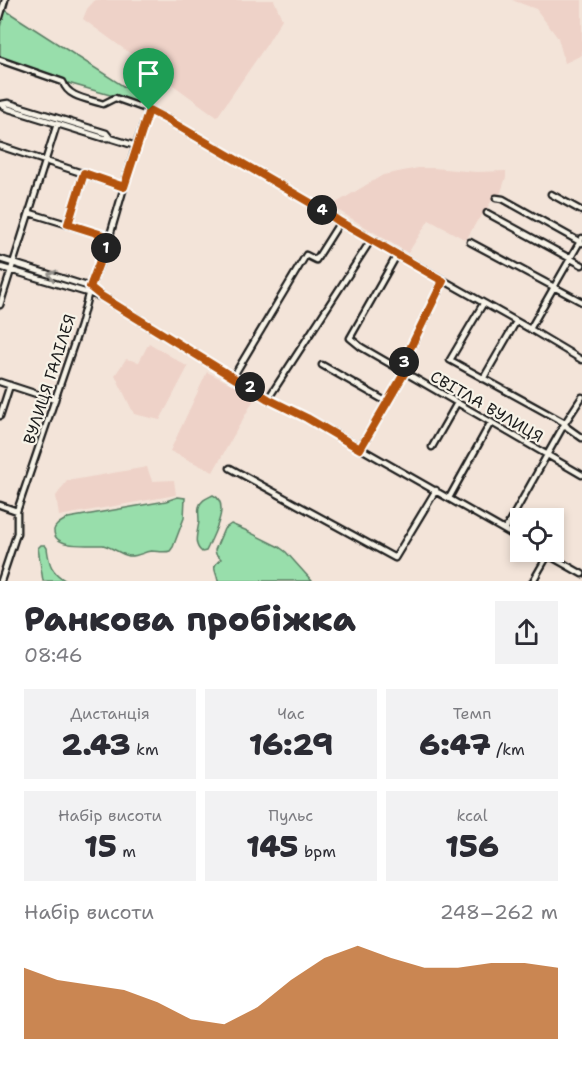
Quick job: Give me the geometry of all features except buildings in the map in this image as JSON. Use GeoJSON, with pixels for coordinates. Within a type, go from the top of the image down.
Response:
{"type":"FeatureCollection","features":[{"type":"Feature","properties":{"kind":"street"},"geometry":{"type":"LineString","coordinates":[[0,17],[5,0]]}},
{"type":"Feature","properties":{"kind":"street"},"geometry":{"type":"LineString","coordinates":[[0,60],[63,82],[71,94],[103,104],[115,98],[149,110],[582,360]]}},
{"type":"Feature","properties":{"kind":"street"},"geometry":{"type":"LineString","coordinates":[[1,104],[8,103],[106,133],[110,138]]}},
{"type":"Feature","properties":{"kind":"street"},"geometry":{"type":"LineString","coordinates":[[1,104],[6,108],[57,124],[136,146]]}},
{"type":"Feature","properties":{"kind":"street","name":"ВУЛИЦЯ ГАЛІЛЕЯ"},"geometry":{"type":"LineString","coordinates":[[1,581],[17,533],[17,511],[80,326],[90,287],[109,237],[149,110]]}},
{"type":"Feature","properties":{"kind":"street"},"geometry":{"type":"LineString","coordinates":[[0,305],[57,124]]}},
{"type":"Feature","properties":{"kind":"street"},"geometry":{"type":"LineString","coordinates":[[0,146],[124,187]]}},
{"type":"Feature","properties":{"kind":"street"},"geometry":{"type":"LineString","coordinates":[[68,224],[84,173]]}},
{"type":"Feature","properties":{"kind":"street"},"geometry":{"type":"LineString","coordinates":[[551,194],[582,211]]}},
{"type":"Feature","properties":{"kind":"street"},"geometry":{"type":"LineString","coordinates":[[496,198],[503,199],[581,241],[530,329]]}},
{"type":"Feature","properties":{"kind":"street"},"geometry":{"type":"LineString","coordinates":[[30,213],[109,237]]}},
{"type":"Feature","properties":{"kind":"street"},"geometry":{"type":"LineString","coordinates":[[487,213],[582,265]]}},
{"type":"Feature","properties":{"kind":"street"},"geometry":{"type":"LineString","coordinates":[[233,377],[306,255],[316,260],[340,222]]}},
{"type":"Feature","properties":{"kind":"street"},"geometry":{"type":"LineString","coordinates":[[268,399],[371,240]]}},
{"type":"Feature","properties":{"kind":"street"},"geometry":{"type":"LineString","coordinates":[[470,242],[582,302]]}},
{"type":"Feature","properties":{"kind":"street","name":"СВІТЛА ВУЛИЦЯ"},"geometry":{"type":"LineString","coordinates":[[397,255],[350,338],[361,347],[582,475]]}},
{"type":"Feature","properties":{"kind":"street"},"geometry":{"type":"LineString","coordinates":[[0,260],[90,287],[268,399],[307,418],[510,533]]}},
{"type":"Feature","properties":{"kind":"street"},"geometry":{"type":"LineString","coordinates":[[0,267],[101,296]]}},
{"type":"Feature","properties":{"kind":"street"},"geometry":{"type":"LineString","coordinates":[[400,369],[443,281]]}},
{"type":"Feature","properties":{"kind":"street"},"geometry":{"type":"LineString","coordinates":[[483,304],[450,360],[565,423],[571,431],[582,438]]}},
{"type":"Feature","properties":{"kind":"street"},"geometry":{"type":"LineString","coordinates":[[483,379],[516,322]]}},
{"type":"Feature","properties":{"kind":"street"},"geometry":{"type":"LineString","coordinates":[[322,365],[387,402]]}},
{"type":"Feature","properties":{"kind":"street"},"geometry":{"type":"LineString","coordinates":[[360,449],[405,372]]}},
{"type":"Feature","properties":{"kind":"street"},"geometry":{"type":"LineString","coordinates":[[0,382],[55,400]]}},
{"type":"Feature","properties":{"kind":"street"},"geometry":{"type":"LineString","coordinates":[[0,416],[10,385]]}},
{"type":"Feature","properties":{"kind":"street"},"geometry":{"type":"LineString","coordinates":[[505,530],[581,399]]}},
{"type":"Feature","properties":{"kind":"street"},"geometry":{"type":"LineString","coordinates":[[432,447],[457,403]]}},
{"type":"Feature","properties":{"kind":"street"},"geometry":{"type":"LineString","coordinates":[[450,498],[492,422]]}},
{"type":"Feature","properties":{"kind":"street"},"geometry":{"type":"LineString","coordinates":[[230,468],[395,558],[436,490]]}},
{"type":"Feature","properties":{"kind":"street"},"geometry":{"type":"LineString","coordinates":[[0,505],[17,511]]}},
{"type":"Feature","properties":{"kind":"street"},"geometry":{"type":"LineString","coordinates":[[533,581],[541,562]]}},
{"type":"Feature","properties":{"kind":"street"},"geometry":{"type":"LineString","coordinates":[[561,562],[582,574]]}},
{"type":"Feature","properties":{"kind":"shaded area"},"geometry":{"type":"Polygon","coordinates":[[[95,0],[274,0],[282,19],[217,117],[83,19],[87,9],[95,0]]]}},
{"type":"Feature","properties":{"kind":"shaded area"},"geometry":{"type":"Polygon","coordinates":[[[512,0],[582,0],[582,55],[565,63],[558,38],[536,9],[512,0]]]}},
{"type":"Feature","properties":{"kind":"shaded area"},"geometry":{"type":"Polygon","coordinates":[[[418,168],[476,172],[506,171],[506,177],[500,195],[494,197],[466,240],[429,220],[408,253],[331,206],[383,175],[418,168]]]}},
{"type":"Feature","properties":{"kind":"shaded area"},"geometry":{"type":"Polygon","coordinates":[[[149,343],[188,367],[160,420],[134,414],[115,375],[126,359],[139,362],[149,343]]]}},
{"type":"Feature","properties":{"kind":"shaded area"},"geometry":{"type":"Polygon","coordinates":[[[207,372],[256,396],[213,472],[170,451],[207,372]]]}},
{"type":"Feature","properties":{"kind":"shaded area"},"geometry":{"type":"Polygon","coordinates":[[[147,467],[152,481],[174,480],[176,495],[59,516],[56,496],[67,481],[147,467]]]}},
{"type":"Feature","properties":{"kind":"green space"},"geometry":{"type":"Polygon","coordinates":[[[5,10],[145,100],[144,106],[114,95],[68,83],[0,57],[0,27],[5,10]]]}},
{"type":"Feature","properties":{"kind":"green space"},"geometry":{"type":"Polygon","coordinates":[[[213,495],[221,505],[220,519],[206,551],[202,552],[196,542],[199,507],[203,501],[213,495]]]}},
{"type":"Feature","properties":{"kind":"green space"},"geometry":{"type":"Polygon","coordinates":[[[178,497],[185,498],[184,518],[170,551],[151,551],[129,556],[103,545],[66,543],[55,536],[56,526],[68,518],[178,497]]]}},
{"type":"Feature","properties":{"kind":"green space"},"geometry":{"type":"Polygon","coordinates":[[[231,524],[279,547],[312,581],[218,581],[215,567],[221,559],[215,550],[224,529],[231,524]]]}},
{"type":"Feature","properties":{"kind":"green space"},"geometry":{"type":"Polygon","coordinates":[[[41,545],[47,548],[54,571],[66,581],[43,581],[38,548],[41,545]]]}},
{"type":"Feature","properties":{"kind":"route"},"geometry":{"type":"LineString","coordinates":[[149,110],[443,281],[400,369],[405,372],[360,449],[307,418],[268,399],[90,287],[109,237],[68,224],[84,173],[124,187],[149,110]]}}]}
